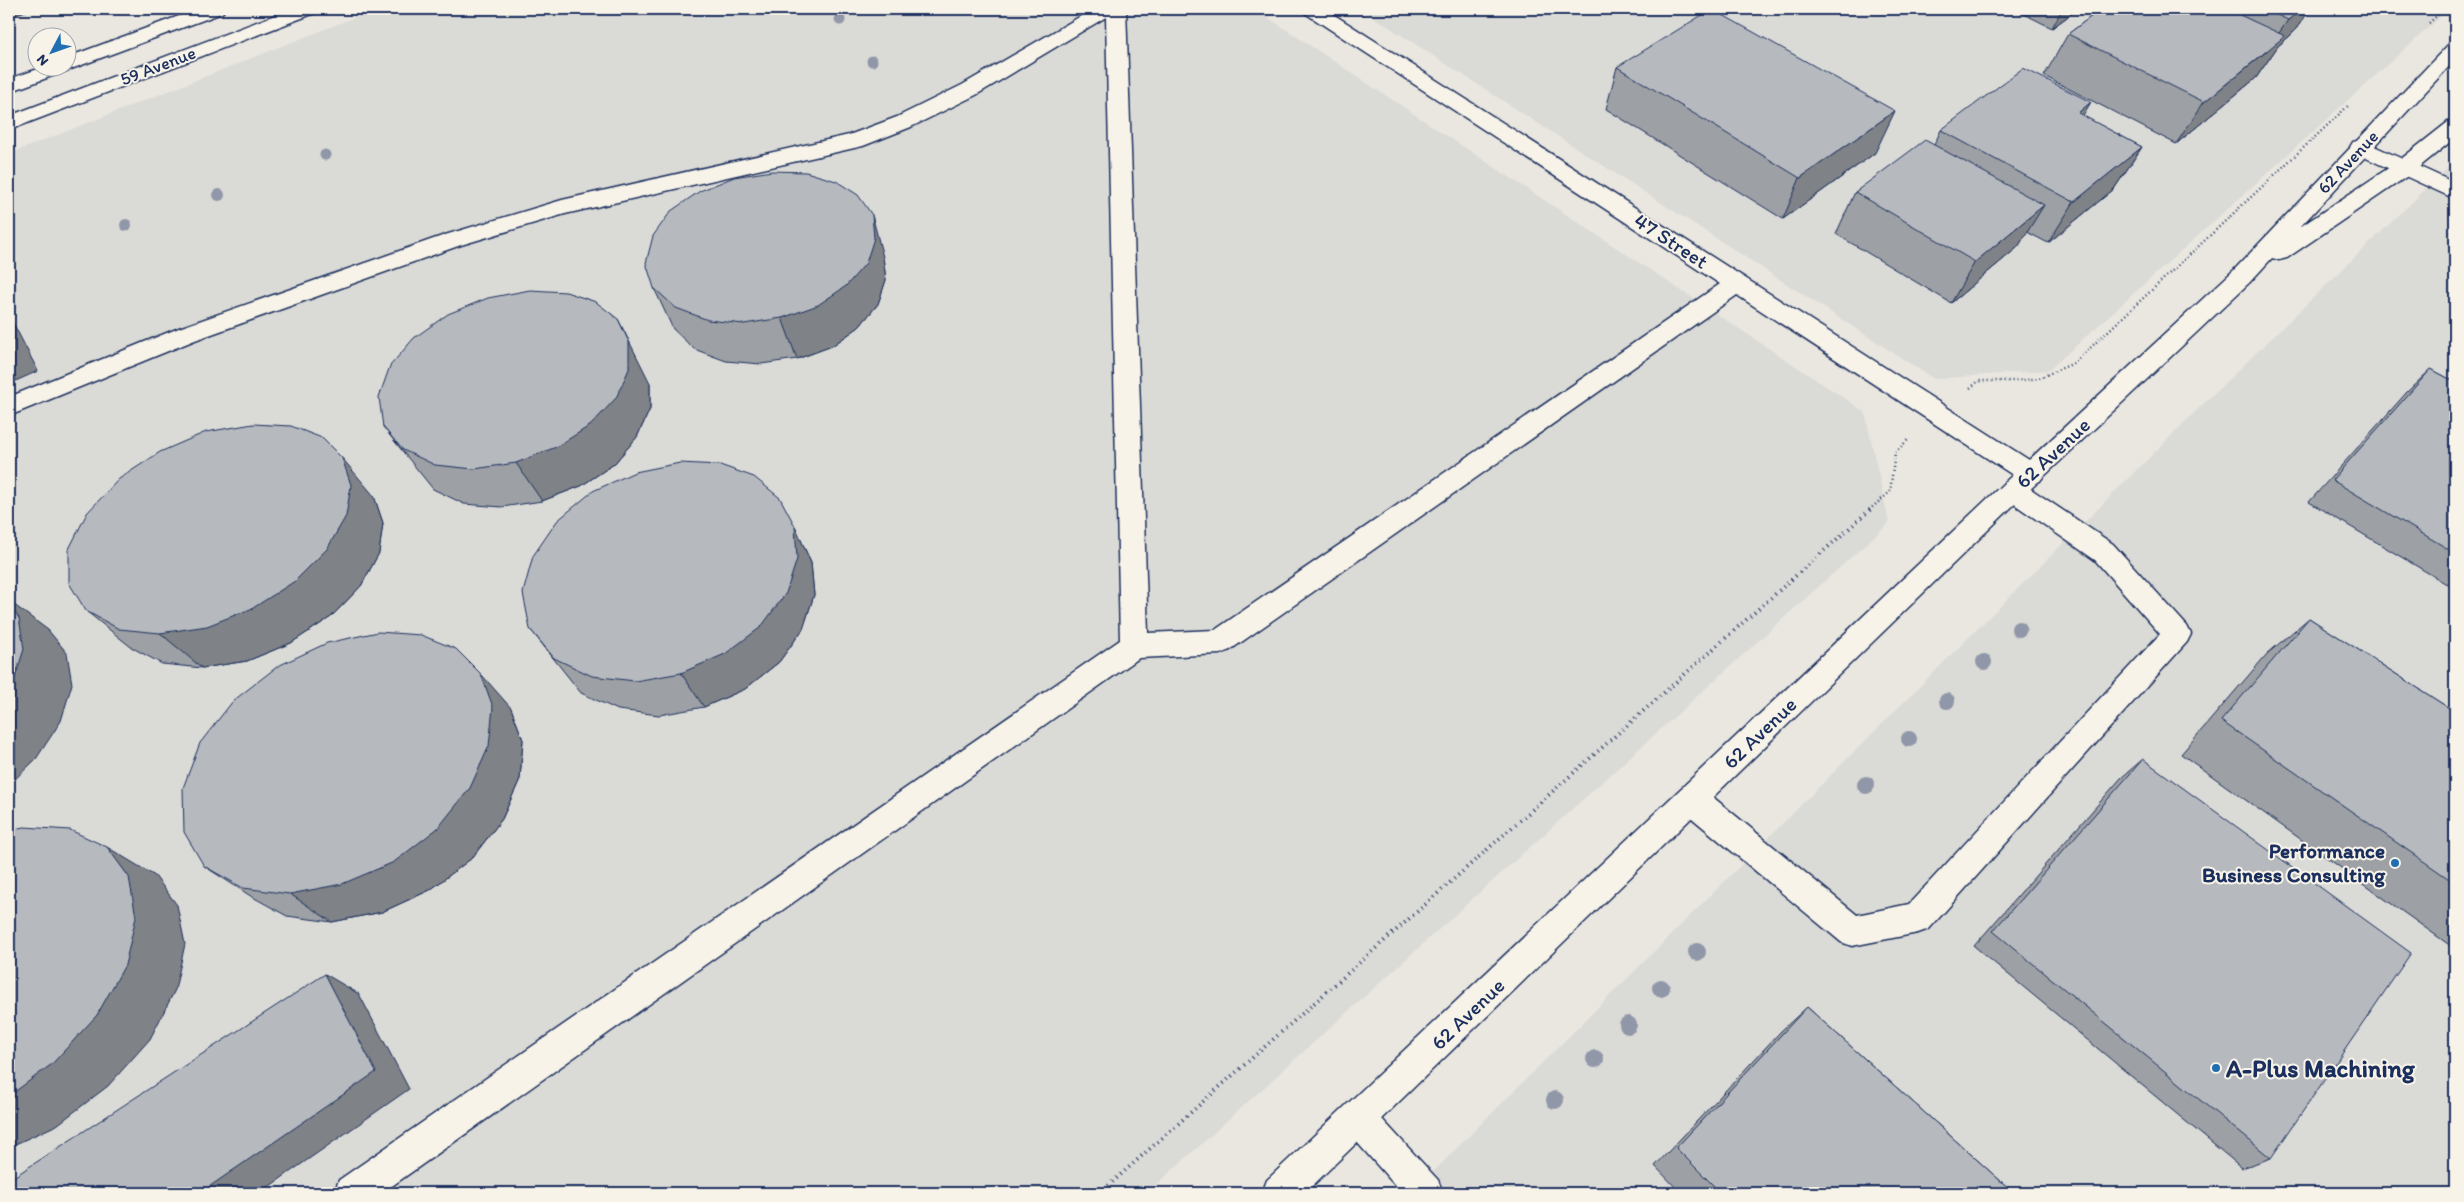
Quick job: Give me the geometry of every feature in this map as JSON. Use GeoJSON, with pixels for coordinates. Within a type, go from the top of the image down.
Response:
{"type":"FeatureCollection","features":[{"type":"Feature","properties":{"kind":"main road"},"geometry":{"type":"LineString","coordinates":[[78,60],[216,9]]}},
{"type":"Feature","properties":{"kind":"main road","name":"59 Avenue"},"geometry":{"type":"LineString","coordinates":[[9,123],[308,9]]}},
{"type":"Feature","properties":{"kind":"main road"},"geometry":{"type":"LineString","coordinates":[[9,407],[188,334],[453,240],[562,207],[856,141],[904,122],[968,90],[1106,9]]}},
{"type":"Feature","properties":{"kind":"main road"},"geometry":{"type":"LineString","coordinates":[[1116,9],[1134,646]]}},
{"type":"Feature","properties":{"kind":"main road","name":"47 Street"},"geometry":{"type":"LineString","coordinates":[[1312,9],[1737,284],[2022,482],[2104,552],[2177,634],[1918,918],[1852,931],[1692,798]]}},
{"type":"Feature","properties":{"kind":"main road","name":"62 Avenue"},"geometry":{"type":"LineString","coordinates":[[1280,1193],[2022,482],[2242,276],[2455,49]]}},
{"type":"Feature","properties":{"kind":"main road"},"geometry":{"type":"LineString","coordinates":[[9,86],[31,78]]}},
{"type":"Feature","properties":{"kind":"main road","name":"62 Avenue"},"geometry":{"type":"LineString","coordinates":[[2242,276],[2404,168],[2455,127]]}},
{"type":"Feature","properties":{"kind":"main road"},"geometry":{"type":"LineString","coordinates":[[2361,147],[2455,192]]}},
{"type":"Feature","properties":{"kind":"main road"},"geometry":{"type":"LineString","coordinates":[[352,1193],[613,1008],[1134,646],[1220,642],[1655,343],[1737,284]]}},
{"type":"Feature","properties":{"kind":"main road"},"geometry":{"type":"LineString","coordinates":[[1359,1119],[1425,1193]]}},
{"type":"Feature","properties":{"kind":"path"},"geometry":{"type":"LineString","coordinates":[[2423,29],[2444,9]]}},
{"type":"Feature","properties":{"kind":"path"},"geometry":{"type":"LineString","coordinates":[[1979,381],[2023,382],[2054,375],[2074,363],[2183,263],[2352,102]]}},
{"type":"Feature","properties":{"kind":"path"},"geometry":{"type":"LineString","coordinates":[[1100,1193],[1890,492],[1895,452]]}},
{"type":"Feature","properties":{"kind":"shaded area"},"geometry":{"type":"Polygon","coordinates":[[[376,9],[1255,9],[1865,412],[1889,523],[1147,1193],[9,1193],[9,154],[376,9]]]}},
{"type":"Feature","properties":{"kind":"shaded area"},"geometry":{"type":"Polygon","coordinates":[[[1361,9],[2449,9],[2049,370],[1934,379],[1361,9]]]}},
{"type":"Feature","properties":{"kind":"shaded area"},"geometry":{"type":"Polygon","coordinates":[[[2455,161],[2455,1193],[1412,1193],[2201,406],[2455,161]]]}},
{"type":"Feature","properties":{"kind":"building"},"geometry":{"type":"Polygon","coordinates":[[[1712,9],[1895,111],[1800,178],[1617,67],[1712,9]]]}},
{"type":"Feature","properties":{"kind":"building"},"geometry":{"type":"Polygon","coordinates":[[[2101,9],[2227,9],[2285,36],[2204,102],[2068,34],[2101,9]]]}},
{"type":"Feature","properties":{"kind":"building"},"geometry":{"type":"Polygon","coordinates":[[[2264,9],[2302,9],[2288,20],[2264,9]]]}},
{"type":"Feature","properties":{"kind":"building"},"geometry":{"type":"Polygon","coordinates":[[[2023,68],[2091,102],[2078,113],[2142,147],[2074,202],[1941,130],[2023,68]]]}},
{"type":"Feature","properties":{"kind":"building"},"geometry":{"type":"Polygon","coordinates":[[[1925,140],[2044,205],[1975,262],[1855,192],[1925,140]]]}},
{"type":"Feature","properties":{"kind":"building"},"geometry":{"type":"Polygon","coordinates":[[[772,171],[806,172],[836,181],[858,195],[872,215],[874,238],[866,263],[846,286],[818,305],[782,318],[744,324],[708,320],[676,308],[654,288],[646,263],[653,236],[671,211],[700,191],[734,177],[772,171]]]}},
{"type":"Feature","properties":{"kind":"building"},"geometry":{"type":"Polygon","coordinates":[[[530,290],[566,292],[596,302],[618,319],[629,342],[629,369],[616,398],[591,425],[556,447],[516,463],[474,469],[435,465],[403,450],[383,427],[379,397],[390,366],[414,338],[448,314],[488,298],[530,290]]]}},
{"type":"Feature","properties":{"kind":"building"},"geometry":{"type":"Polygon","coordinates":[[[2431,369],[2455,382],[2455,553],[2332,480],[2431,369]]]}},
{"type":"Feature","properties":{"kind":"building"},"geometry":{"type":"Polygon","coordinates":[[[253,424],[291,426],[322,438],[342,458],[351,485],[346,516],[327,549],[295,581],[253,608],[207,626],[160,633],[119,629],[86,611],[69,583],[69,549],[87,513],[119,479],[160,452],[206,432],[253,424]]]}},
{"type":"Feature","properties":{"kind":"building"},"geometry":{"type":"Polygon","coordinates":[[[680,463],[720,465],[754,477],[780,498],[795,526],[797,559],[786,593],[761,627],[725,654],[681,673],[635,681],[592,676],[554,658],[530,629],[523,593],[533,556],[557,521],[593,491],[635,472],[680,463]]]}},
{"type":"Feature","properties":{"kind":"building"},"geometry":{"type":"Polygon","coordinates":[[[9,605],[19,618],[24,649],[9,691],[9,605]]]}},
{"type":"Feature","properties":{"kind":"building"},"geometry":{"type":"Polygon","coordinates":[[[2309,618],[2455,712],[2455,883],[2221,721],[2309,618]]]}},
{"type":"Feature","properties":{"kind":"building"},"geometry":{"type":"Polygon","coordinates":[[[378,632],[421,635],[456,649],[481,674],[493,707],[489,746],[470,788],[438,828],[394,862],[342,884],[290,894],[243,888],[204,866],[184,832],[183,788],[200,743],[233,701],[278,666],[327,643],[378,632]]]}},
{"type":"Feature","properties":{"kind":"building","name":"A-Plus Machining"},"geometry":{"type":"Polygon","coordinates":[[[2143,759],[2411,953],[2271,1158],[1993,931],[2143,759]]]}},
{"type":"Feature","properties":{"kind":"building"},"geometry":{"type":"Polygon","coordinates":[[[24,827],[70,830],[107,847],[129,877],[136,917],[125,965],[97,1015],[52,1064],[9,1096],[9,830],[24,827]]]}},
{"type":"Feature","properties":{"kind":"building"},"geometry":{"type":"Polygon","coordinates":[[[325,974],[376,1072],[200,1193],[9,1193],[9,1180],[325,974]]]}},
{"type":"Feature","properties":{"kind":"building"},"geometry":{"type":"Polygon","coordinates":[[[1807,1007],[2014,1193],[1721,1193],[1676,1148],[1807,1007]]]}},
{"type":"Feature","properties":{"kind":"place","name":"Performance Business Consulting"},"geometry":{"type":"Point","coordinates":[2395,863]}},
{"type":"Feature","properties":{"kind":"place","name":"A-Plus Machining"},"geometry":{"type":"Point","coordinates":[2216,1068]}}]}
